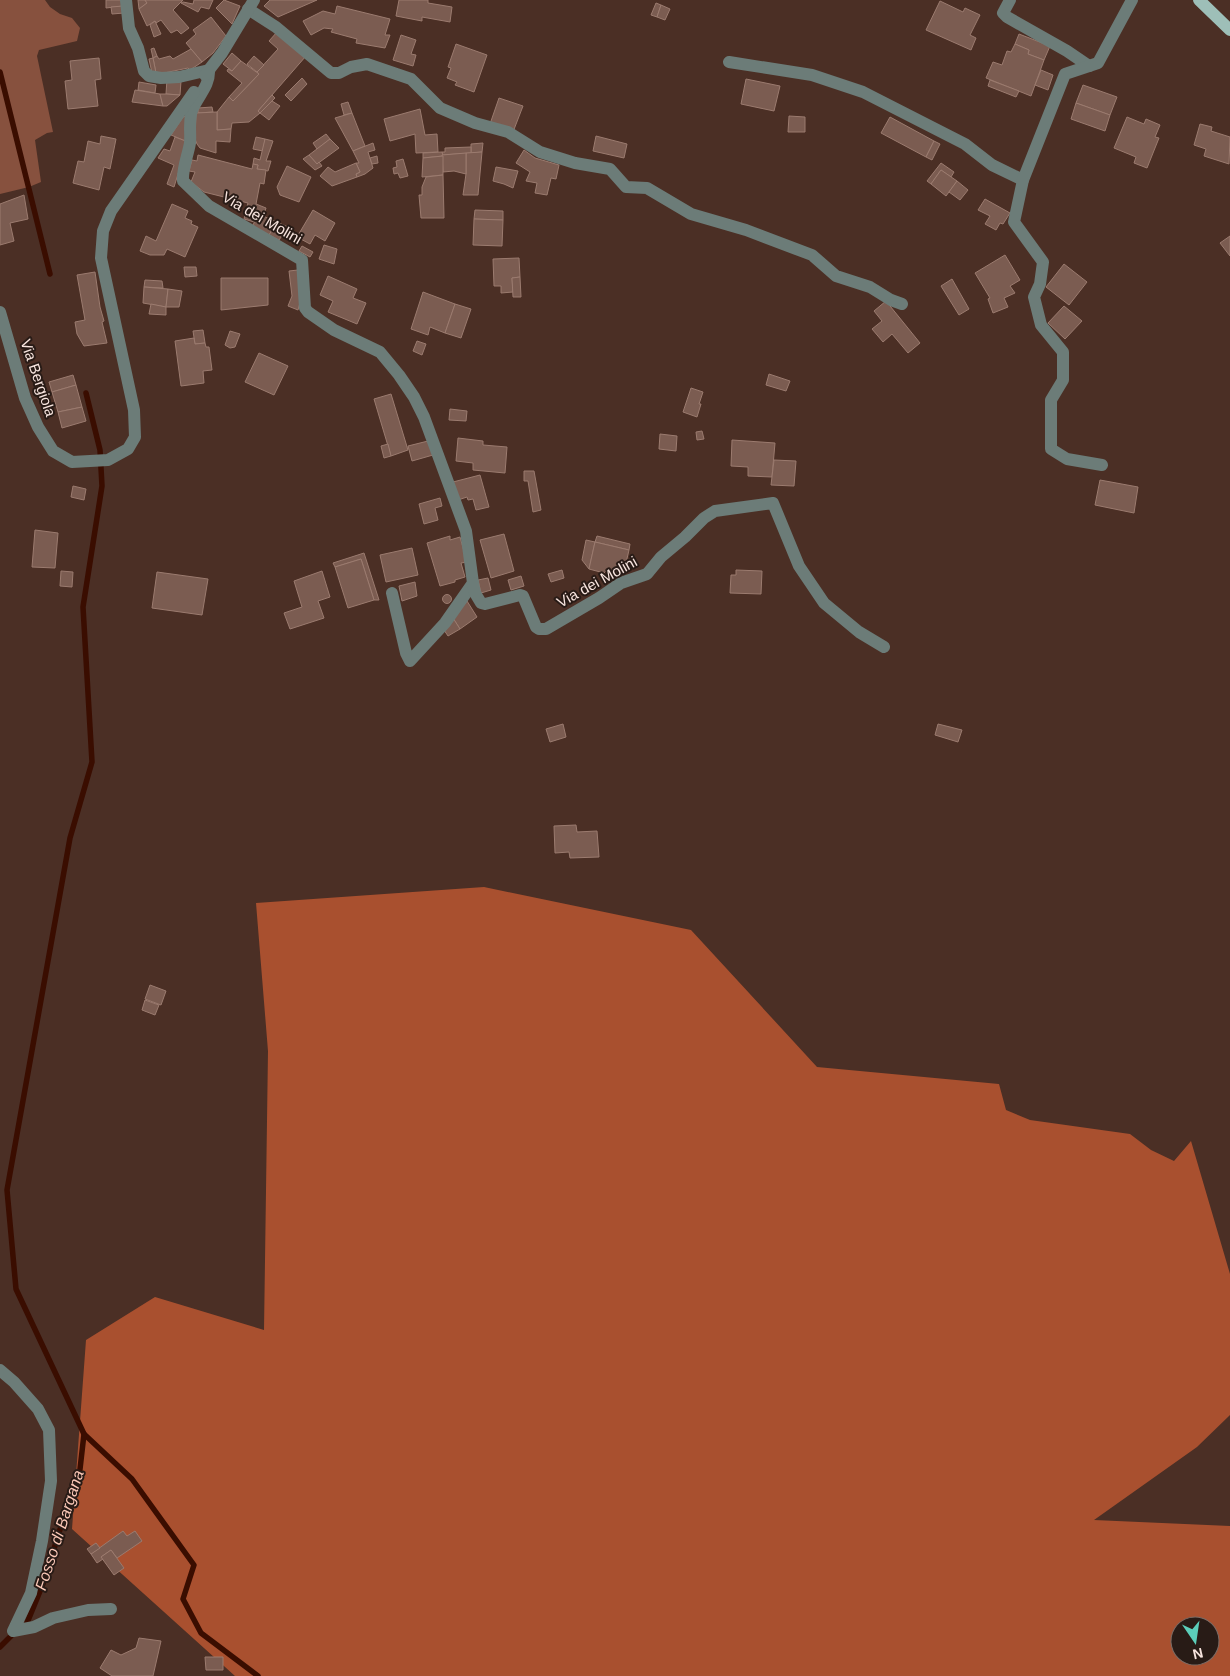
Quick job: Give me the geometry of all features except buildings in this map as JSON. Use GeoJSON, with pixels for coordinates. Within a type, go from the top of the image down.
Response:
{"type":"FeatureCollection","features":[{"type":"Feature","properties":{"kind":"main road"},"geometry":{"type":"LineString","coordinates":[[1199,0],[1230,30]]}},
{"type":"Feature","properties":{"kind":"street"},"geometry":{"type":"LineString","coordinates":[[126,0],[129,28],[138,48],[144,72],[149,76],[161,78],[178,77],[209,70]]}},
{"type":"Feature","properties":{"kind":"street"},"geometry":{"type":"LineString","coordinates":[[1010,0],[1003,13],[1007,17],[1068,51],[1089,66]]}},
{"type":"Feature","properties":{"kind":"street"},"geometry":{"type":"LineString","coordinates":[[1102,465],[1067,459],[1051,449],[1051,400],[1063,380],[1063,352],[1041,325],[1034,297],[1040,284],[1043,262],[1014,222],[1023,180],[1065,74],[1098,63],[1132,0]]}},
{"type":"Feature","properties":{"kind":"street"},"geometry":{"type":"LineString","coordinates":[[251,4],[331,72],[339,73],[351,67],[366,64],[411,79],[440,108],[475,123],[508,132],[540,152],[575,163],[610,169],[626,187],[647,188],[691,214],[746,230],[812,255],[836,276],[870,287],[891,300],[902,304]]}},
{"type":"Feature","properties":{"kind":"street","name":"Via Bergiola"},"geometry":{"type":"LineString","coordinates":[[0,312],[25,398],[38,426],[53,451],[72,462],[108,460],[128,449],[135,437],[134,410],[102,258],[103,231],[111,211],[222,53],[251,4]]}},
{"type":"Feature","properties":{"kind":"street"},"geometry":{"type":"LineString","coordinates":[[729,62],[812,75],[863,92],[965,144],[992,165],[1023,180]]}},
{"type":"Feature","properties":{"kind":"street","name":"Via dei Molini"},"geometry":{"type":"LineString","coordinates":[[209,70],[210,77],[192,110],[190,142],[182,175],[183,181],[209,206],[302,260],[305,308],[308,312],[334,330],[380,352],[399,375],[414,397],[424,417],[466,531],[475,593],[481,603],[485,604],[520,595],[536,627],[546,629],[621,583],[647,574],[661,557],[709,514],[715,511],[773,503],[799,566],[824,603],[859,632],[884,647]]}},
{"type":"Feature","properties":{"kind":"street"},"geometry":{"type":"LineString","coordinates":[[392,593],[406,653],[410,661],[445,623],[473,583]]}},
{"type":"Feature","properties":{"kind":"street"},"geometry":{"type":"LineString","coordinates":[[0,1370],[14,1382],[38,1409],[49,1430],[51,1481],[42,1540],[31,1593],[13,1631],[34,1627],[53,1618],[88,1610],[111,1609]]}},
{"type":"Feature","properties":{"kind":"shaded area"},"geometry":{"type":"Polygon","coordinates":[[[0,0],[45,0],[50,7],[60,14],[72,18],[80,28],[77,41],[39,50],[37,56],[53,132],[47,133],[35,140],[41,182],[0,194],[0,0]]]}},
{"type":"Feature","properties":{"kind":"shaded area"},"geometry":{"type":"Polygon","coordinates":[[[484,887],[691,930],[817,1067],[999,1084],[1006,1110],[1030,1120],[1130,1134],[1151,1150],[1174,1161],[1191,1141],[1230,1274],[1230,1415],[1197,1447],[1094,1520],[1230,1526],[1230,1676],[235,1676],[72,1529],[86,1340],[155,1297],[264,1330],[268,1051],[256,903],[484,887]]]}},
{"type":"Feature","properties":{"kind":"waterway"},"geometry":{"type":"LineString","coordinates":[[0,72],[50,274]]}},
{"type":"Feature","properties":{"kind":"waterway"},"geometry":{"type":"LineString","coordinates":[[86,393],[100,450],[102,486],[83,607],[92,762],[70,838],[7,1190],[16,1289],[84,1434],[132,1479],[194,1565],[183,1599],[201,1633],[258,1676]]}},
{"type":"Feature","properties":{"kind":"waterway","name":"Fosso di Bargana"},"geometry":{"type":"LineString","coordinates":[[27,1623],[47,1574],[58,1535],[79,1478],[84,1434]]}},
{"type":"Feature","properties":{"kind":"waterway","name":"Fosso di Bargana"},"geometry":{"type":"LineString","coordinates":[[0,1647],[11,1636]]}}]}
